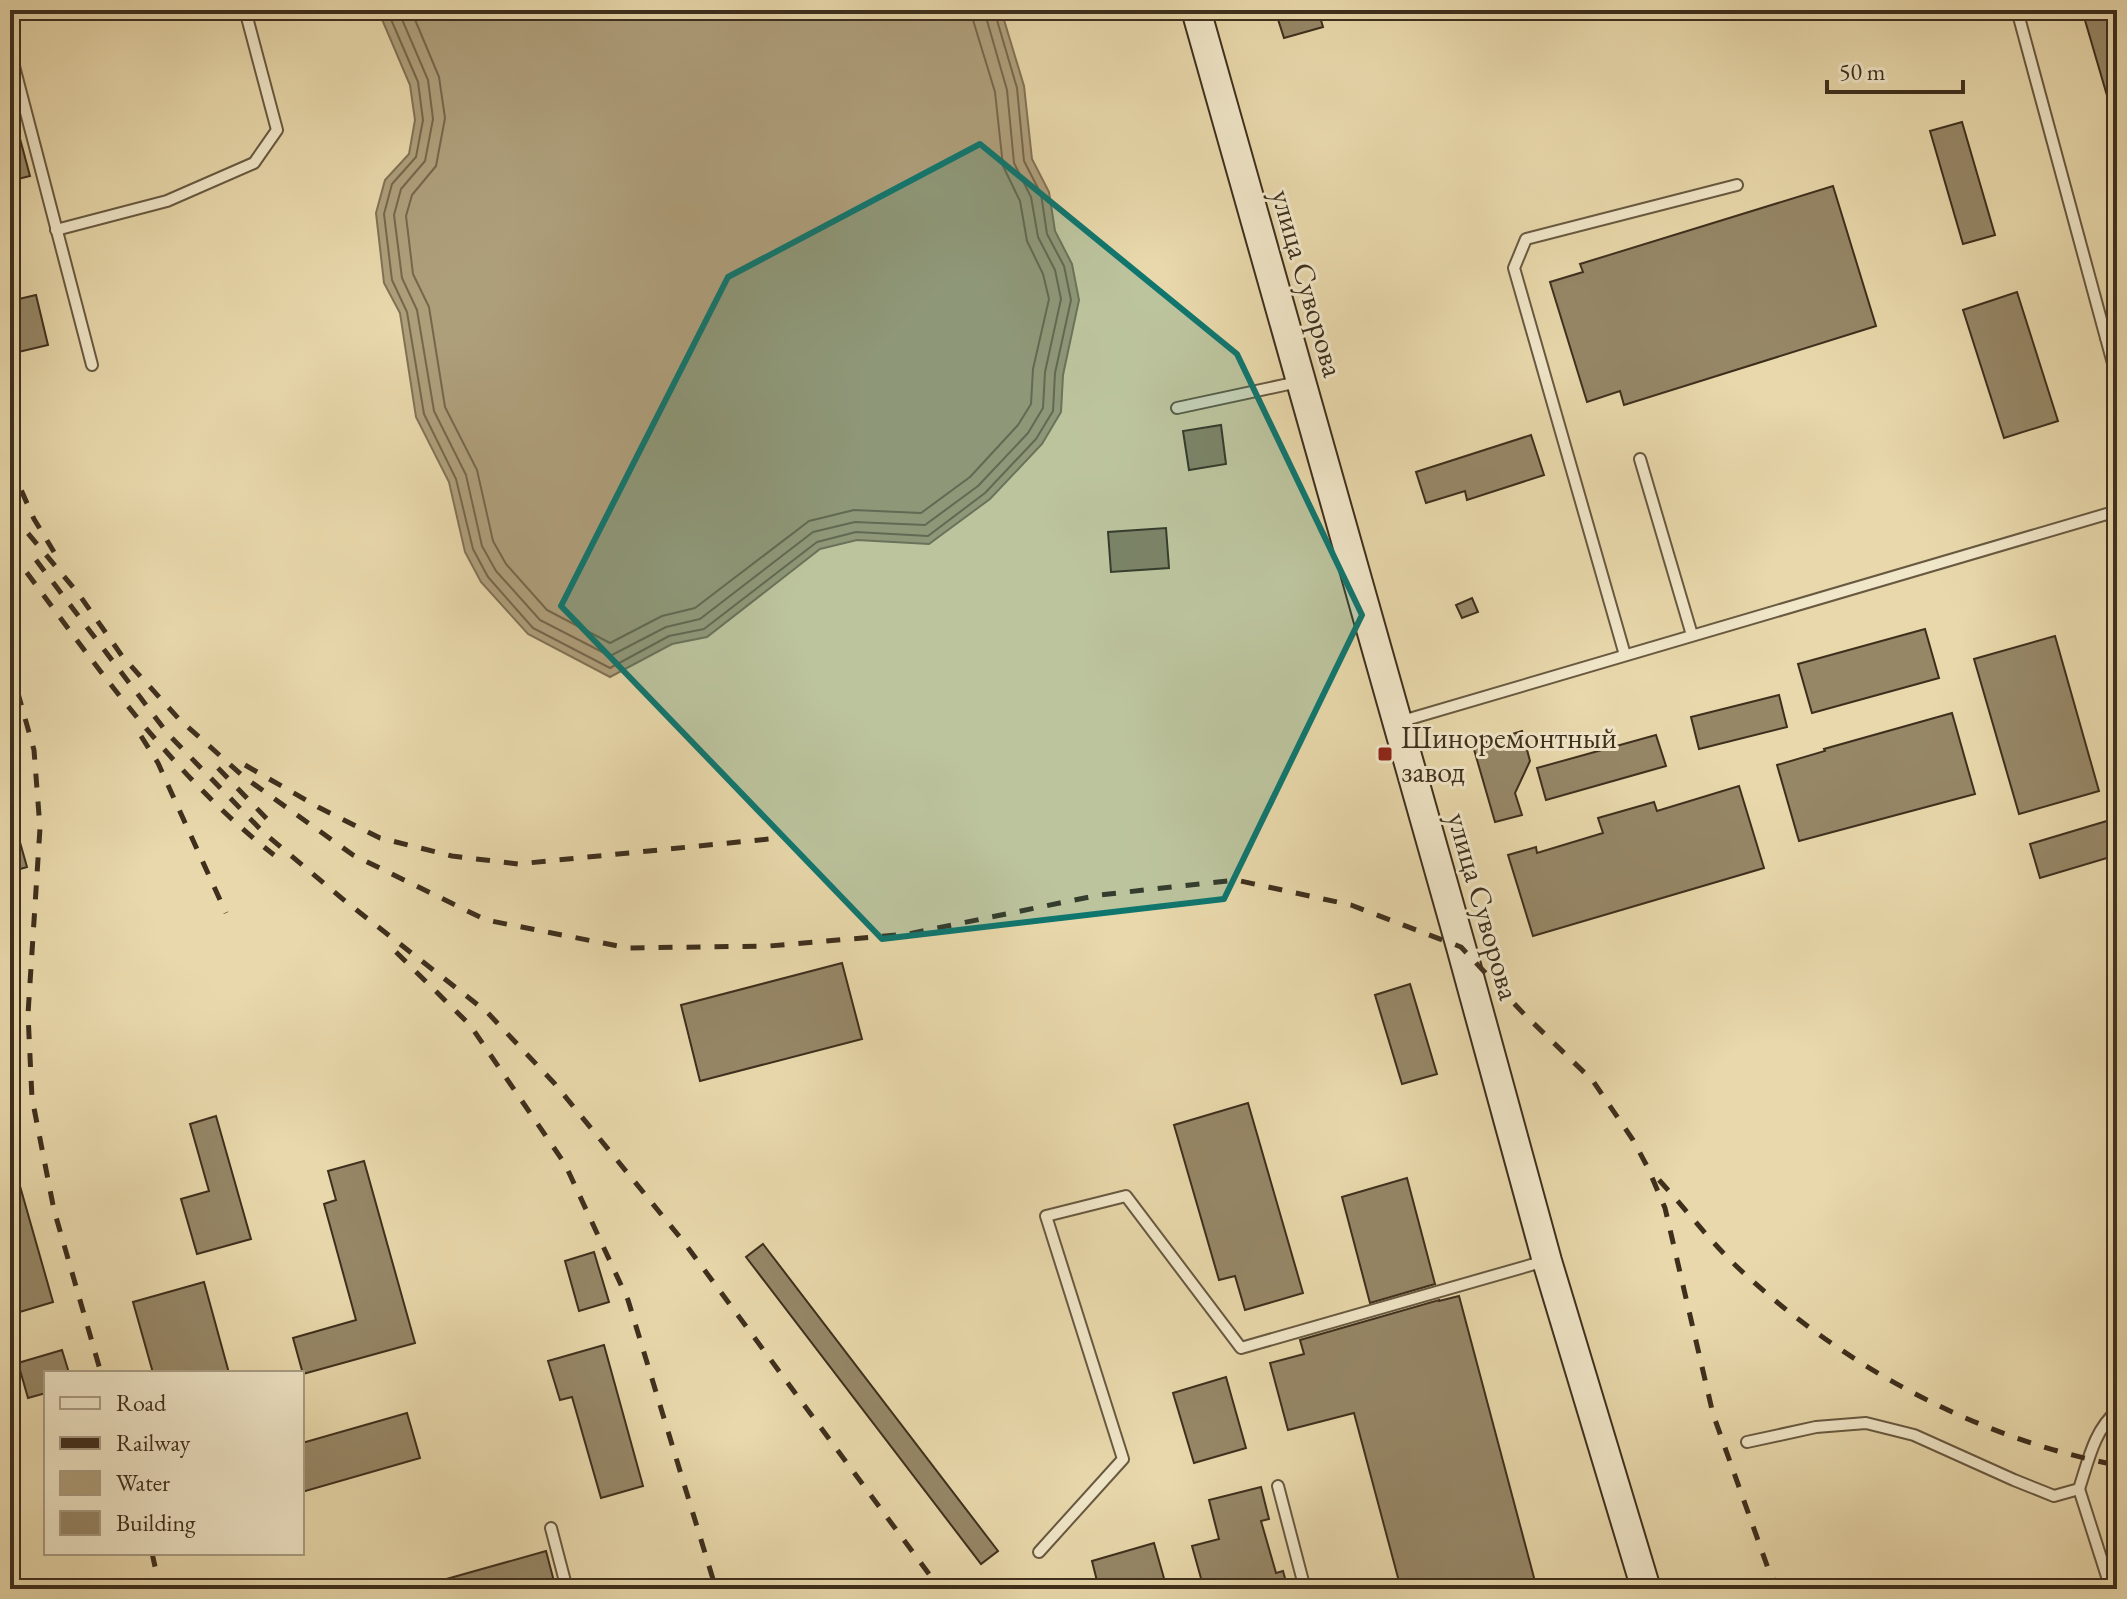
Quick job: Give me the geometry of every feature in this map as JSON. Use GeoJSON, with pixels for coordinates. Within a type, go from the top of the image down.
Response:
{"type":"FeatureCollection","features":[{"type":"Feature","properties":{"kind":"main road","name":"улица Суворова"},"geometry":{"type":"LineString","coordinates":[[1196,10],[1547,1261],[1646,1589]]}},
{"type":"Feature","properties":{"kind":"lane"},"geometry":{"type":"LineString","coordinates":[[56,230],[167,201],[254,163],[277,130],[245,10]]}},
{"type":"Feature","properties":{"kind":"lane"},"geometry":{"type":"LineString","coordinates":[[2017,10],[2111,337],[2117,378]]}},
{"type":"Feature","properties":{"kind":"lane"},"geometry":{"type":"LineString","coordinates":[[10,51],[92,365]]}},
{"type":"Feature","properties":{"kind":"lane"},"geometry":{"type":"LineString","coordinates":[[1625,655],[1514,268],[1526,239],[1737,185]]}},
{"type":"Feature","properties":{"kind":"lane"},"geometry":{"type":"LineString","coordinates":[[1177,408],[1300,381]]}},
{"type":"Feature","properties":{"kind":"lane"},"geometry":{"type":"LineString","coordinates":[[1640,459],[1692,635]]}},
{"type":"Feature","properties":{"kind":"lane"},"geometry":{"type":"LineString","coordinates":[[1397,722],[2117,511]]}},
{"type":"Feature","properties":{"kind":"lane"},"geometry":{"type":"LineString","coordinates":[[1039,1552],[1123,1459],[1046,1216],[1126,1196],[1241,1348],[1547,1261]]}},
{"type":"Feature","properties":{"kind":"lane"},"geometry":{"type":"LineString","coordinates":[[2111,1589],[2079,1489],[2096,1440],[2106,1421],[2117,1411]]}},
{"type":"Feature","properties":{"kind":"lane"},"geometry":{"type":"LineString","coordinates":[[1747,1442],[1816,1427],[1866,1423],[1914,1435],[2054,1496],[2079,1489]]}},
{"type":"Feature","properties":{"kind":"lane"},"geometry":{"type":"LineString","coordinates":[[1278,1486],[1305,1589]]}},
{"type":"Feature","properties":{"kind":"lane"},"geometry":{"type":"LineString","coordinates":[[551,1528],[567,1589]]}},
{"type":"Feature","properties":{"kind":"highlighted area"},"geometry":{"type":"Polygon","coordinates":[[[980,144],[1237,354],[1362,615],[1224,899],[882,939],[561,606],[728,277],[980,144]]]}},
{"type":"Feature","properties":{"kind":"water"},"geometry":{"type":"Polygon","coordinates":[[[378,10],[1001,10],[1024,86],[1032,159],[1049,192],[1055,231],[1072,264],[1079,300],[1063,375],[1061,412],[1042,444],[990,499],[929,544],[857,540],[820,549],[707,637],[672,644],[610,677],[528,634],[481,582],[465,552],[449,482],[416,417],[400,313],[384,283],[376,213],[385,180],[409,154],[415,120],[410,85],[378,10]]]}},
{"type":"Feature","properties":{"kind":"building"},"geometry":{"type":"Polygon","coordinates":[[[1275,10],[1318,10],[1323,27],[1284,38],[1275,10]]]}},
{"type":"Feature","properties":{"kind":"building"},"geometry":{"type":"Polygon","coordinates":[[[2082,10],[2117,10],[2117,115],[2113,116],[2082,10]]]}},
{"type":"Feature","properties":{"kind":"building"},"geometry":{"type":"Polygon","coordinates":[[[15,120],[30,176],[10,181],[10,121],[15,120]]]}},
{"type":"Feature","properties":{"kind":"building"},"geometry":{"type":"Polygon","coordinates":[[[1962,122],[1995,235],[1963,244],[1930,131],[1962,122]]]}},
{"type":"Feature","properties":{"kind":"building"},"geometry":{"type":"Polygon","coordinates":[[[1833,186],[1876,326],[1624,405],[1620,391],[1587,402],[1550,282],[1583,272],[1580,264],[1833,186]]]}},
{"type":"Feature","properties":{"kind":"building"},"geometry":{"type":"Polygon","coordinates":[[[2017,292],[2058,421],[2004,438],[1963,310],[2017,292]]]}},
{"type":"Feature","properties":{"kind":"building"},"geometry":{"type":"Polygon","coordinates":[[[36,295],[48,345],[10,354],[10,301],[36,295]]]}},
{"type":"Feature","properties":{"kind":"building"},"geometry":{"type":"Polygon","coordinates":[[[1221,425],[1226,464],[1189,470],[1183,431],[1221,425]]]}},
{"type":"Feature","properties":{"kind":"building"},"geometry":{"type":"Polygon","coordinates":[[[1531,435],[1544,475],[1467,500],[1465,491],[1426,503],[1416,472],[1531,435]]]}},
{"type":"Feature","properties":{"kind":"building"},"geometry":{"type":"Polygon","coordinates":[[[1166,528],[1169,568],[1111,572],[1108,532],[1166,528]]]}},
{"type":"Feature","properties":{"kind":"building"},"geometry":{"type":"Polygon","coordinates":[[[1472,598],[1478,612],[1462,618],[1456,605],[1472,598]]]}},
{"type":"Feature","properties":{"kind":"building"},"geometry":{"type":"Polygon","coordinates":[[[1925,629],[1939,678],[1812,713],[1798,664],[1925,629]]]}},
{"type":"Feature","properties":{"kind":"building"},"geometry":{"type":"Polygon","coordinates":[[[2055,636],[2099,791],[2019,814],[1974,659],[2055,636]]]}},
{"type":"Feature","properties":{"kind":"building"},"geometry":{"type":"Polygon","coordinates":[[[1779,695],[1787,727],[1699,749],[1691,717],[1779,695]]]}},
{"type":"Feature","properties":{"kind":"building"},"geometry":{"type":"Polygon","coordinates":[[[1952,713],[1975,794],[1799,841],[1777,765],[1952,713]]]}},
{"type":"Feature","properties":{"kind":"building"},"geometry":{"type":"Polygon","coordinates":[[[1522,731],[1530,761],[1515,793],[1522,815],[1495,822],[1473,746],[1522,731]]]}},
{"type":"Feature","properties":{"kind":"building"},"geometry":{"type":"Polygon","coordinates":[[[1656,735],[1666,766],[1546,800],[1537,768],[1656,735]]]}},
{"type":"Feature","properties":{"kind":"building"},"geometry":{"type":"Polygon","coordinates":[[[1739,786],[1764,868],[1533,936],[1508,855],[1536,847],[1537,853],[1603,833],[1598,818],[1654,802],[1657,811],[1739,786]]]}},
{"type":"Feature","properties":{"kind":"building"},"geometry":{"type":"Polygon","coordinates":[[[2110,820],[2117,855],[2040,878],[2030,844],[2110,820]]]}},
{"type":"Feature","properties":{"kind":"building"},"geometry":{"type":"Polygon","coordinates":[[[14,821],[27,867],[10,872],[10,822],[14,821]]]}},
{"type":"Feature","properties":{"kind":"building"},"geometry":{"type":"Polygon","coordinates":[[[842,963],[862,1039],[700,1081],[681,1005],[842,963]]]}},
{"type":"Feature","properties":{"kind":"building"},"geometry":{"type":"Polygon","coordinates":[[[1410,984],[1437,1074],[1402,1084],[1375,995],[1410,984]]]}},
{"type":"Feature","properties":{"kind":"building"},"geometry":{"type":"Polygon","coordinates":[[[1248,1103],[1303,1293],[1245,1310],[1235,1276],[1219,1280],[1174,1125],[1248,1103]]]}},
{"type":"Feature","properties":{"kind":"building"},"geometry":{"type":"Polygon","coordinates":[[[216,1116],[251,1239],[197,1254],[181,1199],[209,1191],[190,1124],[216,1116]]]}},
{"type":"Feature","properties":{"kind":"building"},"geometry":{"type":"Polygon","coordinates":[[[364,1161],[415,1343],[304,1374],[293,1338],[356,1320],[324,1204],[336,1200],[328,1171],[364,1161]]]}},
{"type":"Feature","properties":{"kind":"building"},"geometry":{"type":"Polygon","coordinates":[[[14,1165],[53,1302],[10,1315],[10,1166],[14,1165]]]}},
{"type":"Feature","properties":{"kind":"building"},"geometry":{"type":"Polygon","coordinates":[[[1407,1178],[1435,1284],[1370,1303],[1342,1197],[1407,1178]]]}},
{"type":"Feature","properties":{"kind":"building"},"geometry":{"type":"Polygon","coordinates":[[[763,1244],[998,1551],[981,1564],[746,1257],[763,1244]]]}},
{"type":"Feature","properties":{"kind":"building"},"geometry":{"type":"Polygon","coordinates":[[[594,1252],[609,1302],[579,1311],[565,1261],[594,1252]]]}},
{"type":"Feature","properties":{"kind":"building"},"geometry":{"type":"Polygon","coordinates":[[[204,1282],[228,1371],[152,1371],[133,1302],[204,1282]]]}},
{"type":"Feature","properties":{"kind":"building"},"geometry":{"type":"Polygon","coordinates":[[[1459,1296],[1537,1589],[1401,1589],[1354,1413],[1288,1430],[1270,1363],[1304,1354],[1300,1340],[1459,1296]]]}},
{"type":"Feature","properties":{"kind":"building"},"geometry":{"type":"Polygon","coordinates":[[[604,1345],[643,1486],[601,1498],[572,1397],[560,1400],[548,1361],[604,1345]]]}},
{"type":"Feature","properties":{"kind":"building"},"geometry":{"type":"Polygon","coordinates":[[[62,1350],[68,1371],[44,1371],[44,1394],[28,1398],[18,1363],[62,1350]]]}},
{"type":"Feature","properties":{"kind":"building"},"geometry":{"type":"Polygon","coordinates":[[[1226,1377],[1246,1448],[1194,1463],[1173,1393],[1226,1377]]]}},
{"type":"Feature","properties":{"kind":"building"},"geometry":{"type":"Polygon","coordinates":[[[407,1413],[420,1458],[304,1491],[304,1442],[407,1413]]]}},
{"type":"Feature","properties":{"kind":"building"},"geometry":{"type":"Polygon","coordinates":[[[1261,1487],[1269,1519],[1261,1521],[1276,1573],[1283,1571],[1288,1589],[1204,1589],[1192,1546],[1219,1539],[1209,1500],[1261,1487]]]}},
{"type":"Feature","properties":{"kind":"building"},"geometry":{"type":"Polygon","coordinates":[[[1154,1543],[1167,1589],[1099,1589],[1092,1561],[1154,1543]]]}},
{"type":"Feature","properties":{"kind":"building"},"geometry":{"type":"Polygon","coordinates":[[[546,1551],[556,1589],[425,1589],[425,1585],[546,1551]]]}},
{"type":"Feature","properties":{"kind":"railway"},"geometry":{"type":"LineString","coordinates":[[10,465],[34,519],[54,552]]}},
{"type":"Feature","properties":{"kind":"railway"},"geometry":{"type":"LineString","coordinates":[[10,512],[78,593],[122,656],[179,719],[244,777],[353,855],[486,920],[628,948],[769,946],[908,934],[1099,895],[1236,880],[1351,905],[1461,947],[1593,1081],[1648,1168],[1665,1208],[1713,1414],[1769,1571],[1779,1589]]}},
{"type":"Feature","properties":{"kind":"railway"},"geometry":{"type":"LineString","coordinates":[[10,550],[132,712],[199,787],[274,855]]}},
{"type":"Feature","properties":{"kind":"railway"},"geometry":{"type":"LineString","coordinates":[[36,560],[168,734],[264,833],[487,1012],[555,1084],[683,1241],[940,1589]]}},
{"type":"Feature","properties":{"kind":"railway"},"geometry":{"type":"LineString","coordinates":[[10,665],[34,750],[40,828],[28,1014],[32,1098],[54,1210],[100,1371]]}},
{"type":"Feature","properties":{"kind":"railway"},"geometry":{"type":"LineString","coordinates":[[141,736],[158,763],[226,913]]}},
{"type":"Feature","properties":{"kind":"railway"},"geometry":{"type":"LineString","coordinates":[[245,765],[380,838],[452,856],[518,864],[779,838]]}},
{"type":"Feature","properties":{"kind":"railway"},"geometry":{"type":"LineString","coordinates":[[218,768],[268,820]]}},
{"type":"Feature","properties":{"kind":"railway"},"geometry":{"type":"LineString","coordinates":[[396,952],[470,1025],[565,1164],[628,1300],[716,1589]]}},
{"type":"Feature","properties":{"kind":"railway"},"geometry":{"type":"LineString","coordinates":[[1659,1180],[1732,1262],[1773,1299],[1816,1333],[1862,1363],[1960,1416],[2064,1453],[2117,1465]]}},
{"type":"Feature","properties":{"kind":"railway"},"geometry":{"type":"LineString","coordinates":[[152,1555],[160,1589]]}},
{"type":"Feature","properties":{"kind":"place","name":"Шиноремонтный завод"},"geometry":{"type":"Point","coordinates":[1385,754]}}]}
